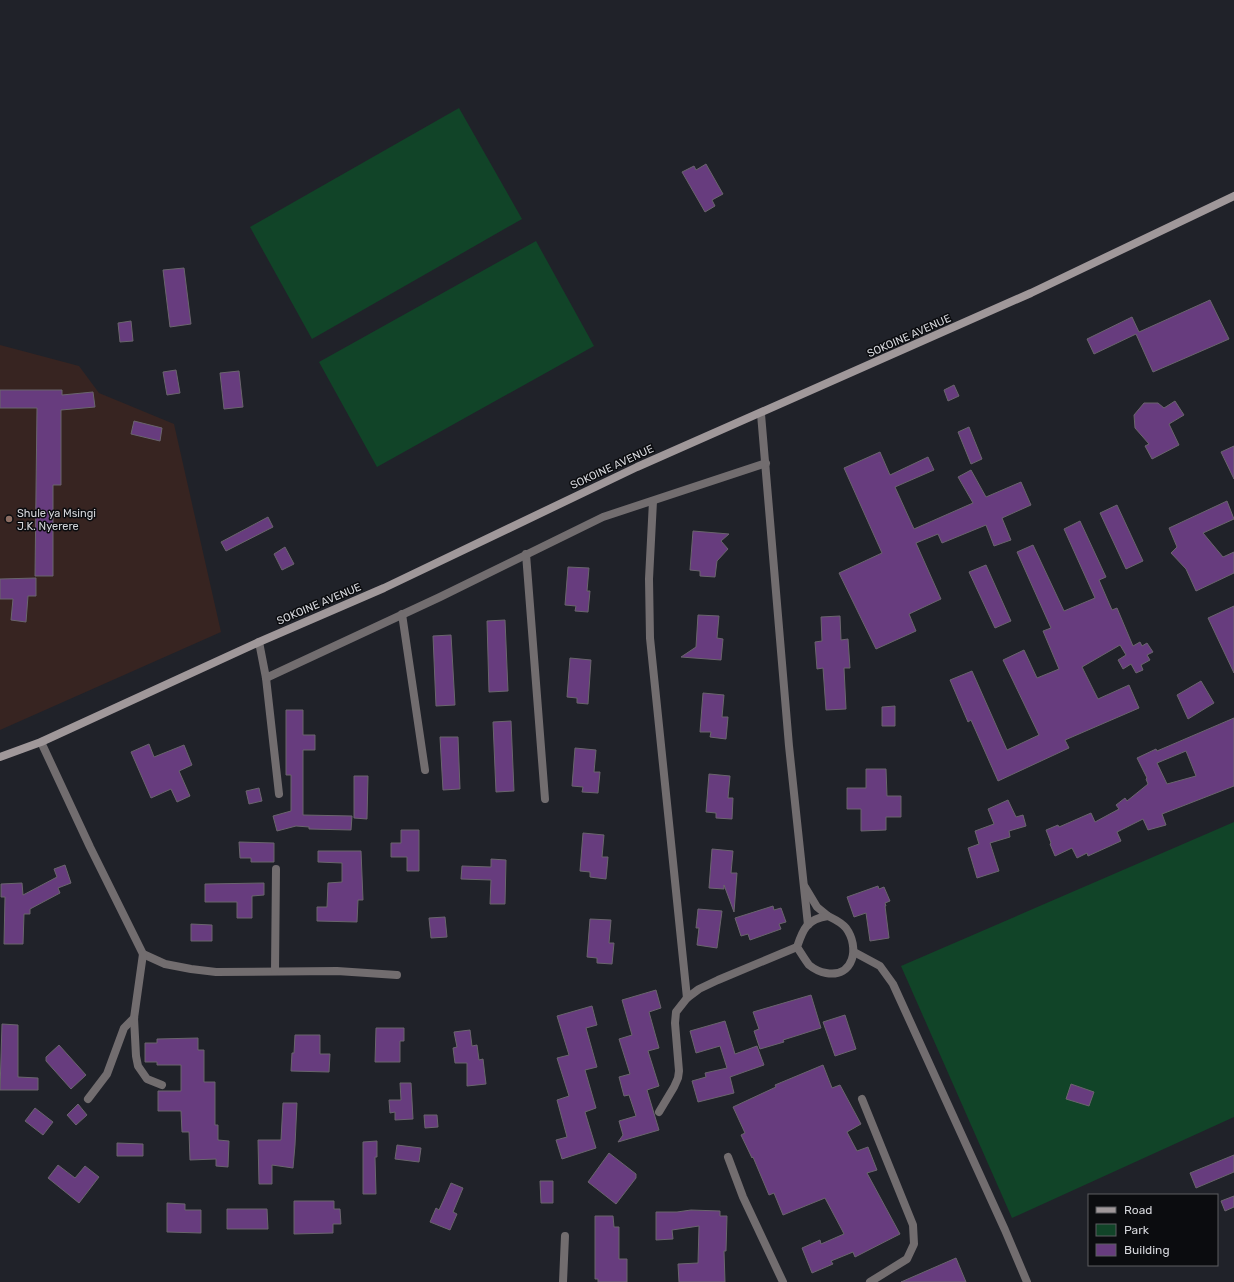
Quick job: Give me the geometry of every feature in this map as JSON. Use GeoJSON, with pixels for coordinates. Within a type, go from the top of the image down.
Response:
{"type":"FeatureCollection","features":[{"type":"Feature","properties":{"kind":"street","name":"SOKOINE AVENUE"},"geometry":{"type":"LineString","coordinates":[[0,758],[41,742],[259,642],[384,588],[637,467],[760,414],[1031,293],[1234,196]]}},
{"type":"Feature","properties":{"kind":"street"},"geometry":{"type":"LineString","coordinates":[[760,414],[766,463],[789,746],[808,925]]}},
{"type":"Feature","properties":{"kind":"street"},"geometry":{"type":"LineString","coordinates":[[266,678],[440,597],[603,517],[766,463]]}},
{"type":"Feature","properties":{"kind":"street"},"geometry":{"type":"LineString","coordinates":[[653,501],[649,578],[650,638],[686,998]]}},
{"type":"Feature","properties":{"kind":"street"},"geometry":{"type":"LineString","coordinates":[[526,554],[545,799]]}},
{"type":"Feature","properties":{"kind":"street"},"geometry":{"type":"LineString","coordinates":[[402,614],[425,770]]}},
{"type":"Feature","properties":{"kind":"street"},"geometry":{"type":"LineString","coordinates":[[259,642],[266,678],[279,794]]}},
{"type":"Feature","properties":{"kind":"street"},"geometry":{"type":"LineString","coordinates":[[41,742],[90,847],[143,954],[134,1018],[136,1056],[138,1066],[146,1079],[162,1085]]}},
{"type":"Feature","properties":{"kind":"street"},"geometry":{"type":"LineString","coordinates":[[275,971],[276,869]]}},
{"type":"Feature","properties":{"kind":"street"},"geometry":{"type":"LineString","coordinates":[[797,947],[810,965],[819,971],[830,974],[842,972],[849,964],[854,952],[852,940],[845,928],[836,919],[828,916],[818,907],[803,885]]}},
{"type":"Feature","properties":{"kind":"street"},"geometry":{"type":"LineString","coordinates":[[659,1112],[678,1078],[679,1071],[675,1023],[676,1012],[686,998],[699,989],[718,980],[797,947],[802,934],[808,925],[817,918],[828,916]]}},
{"type":"Feature","properties":{"kind":"street"},"geometry":{"type":"LineString","coordinates":[[854,952],[880,966],[893,984],[1002,1223],[1027,1282]]}},
{"type":"Feature","properties":{"kind":"street"},"geometry":{"type":"LineString","coordinates":[[143,954],[166,964],[216,972],[337,972],[397,975]]}},
{"type":"Feature","properties":{"kind":"street"},"geometry":{"type":"LineString","coordinates":[[88,1099],[107,1074],[124,1028],[134,1018]]}},
{"type":"Feature","properties":{"kind":"street"},"geometry":{"type":"LineString","coordinates":[[862,1099],[913,1225],[914,1244],[907,1259],[870,1282]]}},
{"type":"Feature","properties":{"kind":"street"},"geometry":{"type":"LineString","coordinates":[[728,1157],[743,1197],[783,1282]]}},
{"type":"Feature","properties":{"kind":"street"},"geometry":{"type":"LineString","coordinates":[[563,1282],[565,1236]]}},
{"type":"Feature","properties":{"kind":"shaded area"},"geometry":{"type":"Polygon","coordinates":[[[0,345],[79,366],[99,393],[174,424],[221,632],[0,730],[0,345]]]}},
{"type":"Feature","properties":{"kind":"green space"},"geometry":{"type":"Polygon","coordinates":[[[459,108],[522,219],[312,339],[250,227],[459,108]]]}},
{"type":"Feature","properties":{"kind":"green space"},"geometry":{"type":"Polygon","coordinates":[[[536,241],[594,346],[377,467],[319,362],[536,241]]]}},
{"type":"Feature","properties":{"kind":"green space"},"geometry":{"type":"Polygon","coordinates":[[[1234,822],[1234,1117],[1012,1218],[901,966],[1234,822]]]}},
{"type":"Feature","properties":{"kind":"building"},"geometry":{"type":"Polygon","coordinates":[[[706,164],[723,194],[712,200],[715,206],[705,212],[682,172],[694,166],[696,170],[706,164]]]}},
{"type":"Feature","properties":{"kind":"building"},"geometry":{"type":"Polygon","coordinates":[[[184,268],[191,324],[170,327],[163,270],[184,268]]]}},
{"type":"Feature","properties":{"kind":"building"},"geometry":{"type":"Polygon","coordinates":[[[1210,300],[1229,339],[1153,372],[1136,334],[1094,354],[1087,339],[1132,317],[1139,332],[1210,300]]]}},
{"type":"Feature","properties":{"kind":"building"},"geometry":{"type":"Polygon","coordinates":[[[131,321],[133,341],[120,342],[118,323],[131,321]]]}},
{"type":"Feature","properties":{"kind":"building"},"geometry":{"type":"Polygon","coordinates":[[[176,370],[180,393],[167,395],[163,372],[176,370]]]}},
{"type":"Feature","properties":{"kind":"building"},"geometry":{"type":"Polygon","coordinates":[[[239,371],[243,407],[224,409],[220,373],[239,371]]]}},
{"type":"Feature","properties":{"kind":"building"},"geometry":{"type":"Polygon","coordinates":[[[954,385],[959,396],[948,401],[944,390],[954,385]]]}},
{"type":"Feature","properties":{"kind":"building"},"geometry":{"type":"Polygon","coordinates":[[[0,390],[62,390],[62,395],[93,392],[95,407],[61,410],[61,485],[53,485],[53,576],[35,576],[37,408],[0,408],[0,390]]]}},
{"type":"Feature","properties":{"kind":"building"},"geometry":{"type":"Polygon","coordinates":[[[1175,401],[1184,415],[1169,424],[1179,445],[1152,459],[1145,446],[1149,444],[1135,428],[1134,415],[1144,403],[1158,403],[1164,408],[1175,401]]]}},
{"type":"Feature","properties":{"kind":"building"},"geometry":{"type":"Polygon","coordinates":[[[134,421],[162,428],[160,441],[131,434],[134,421]]]}},
{"type":"Feature","properties":{"kind":"building"},"geometry":{"type":"Polygon","coordinates":[[[969,427],[982,459],[971,464],[958,432],[969,427]]]}},
{"type":"Feature","properties":{"kind":"building"},"geometry":{"type":"Polygon","coordinates":[[[1234,446],[1234,479],[1221,452],[1234,446]]]}},
{"type":"Feature","properties":{"kind":"building"},"geometry":{"type":"Polygon","coordinates":[[[880,452],[890,475],[928,457],[934,470],[895,487],[914,529],[973,503],[958,477],[971,470],[986,497],[1021,482],[1031,505],[1002,518],[1011,540],[994,546],[986,525],[942,543],[938,534],[916,543],[941,599],[909,614],[916,631],[876,649],[839,573],[882,553],[844,468],[880,452]]]}},
{"type":"Feature","properties":{"kind":"building"},"geometry":{"type":"Polygon","coordinates":[[[1227,501],[1234,519],[1203,533],[1223,557],[1234,552],[1234,573],[1196,591],[1186,569],[1171,553],[1177,547],[1169,528],[1227,501]]]}},
{"type":"Feature","properties":{"kind":"building"},"geometry":{"type":"Polygon","coordinates":[[[1117,505],[1143,561],[1126,569],[1100,513],[1117,505]]]}},
{"type":"Feature","properties":{"kind":"building"},"geometry":{"type":"Polygon","coordinates":[[[268,517],[273,527],[226,551],[221,542],[268,517]]]}},
{"type":"Feature","properties":{"kind":"building"},"geometry":{"type":"Polygon","coordinates":[[[1080,521],[1106,577],[1099,580],[1112,610],[1117,608],[1133,646],[1140,642],[1142,646],[1147,643],[1153,652],[1147,655],[1150,660],[1141,665],[1143,670],[1136,673],[1131,664],[1123,669],[1118,660],[1126,655],[1120,645],[1082,667],[1098,699],[1129,685],[1139,708],[1065,740],[1069,748],[998,781],[971,720],[968,722],[950,680],[972,671],[1007,750],[1039,735],[1003,660],[1024,650],[1037,678],[1059,669],[1043,631],[1051,628],[1017,552],[1033,545],[1064,611],[1095,598],[1064,529],[1080,521]]]}},
{"type":"Feature","properties":{"kind":"building"},"geometry":{"type":"Polygon","coordinates":[[[693,531],[729,534],[721,541],[728,549],[717,561],[715,577],[700,576],[700,571],[690,570],[693,531]]]}},
{"type":"Feature","properties":{"kind":"building"},"geometry":{"type":"Polygon","coordinates":[[[285,547],[294,564],[282,570],[274,554],[285,547]]]}},
{"type":"Feature","properties":{"kind":"building"},"geometry":{"type":"Polygon","coordinates":[[[986,565],[1011,621],[995,628],[969,572],[986,565]]]}},
{"type":"Feature","properties":{"kind":"building"},"geometry":{"type":"Polygon","coordinates":[[[568,567],[589,568],[587,591],[590,591],[588,612],[575,611],[576,606],[565,605],[568,567]]]}},
{"type":"Feature","properties":{"kind":"building"},"geometry":{"type":"Polygon","coordinates":[[[36,578],[36,596],[28,596],[26,622],[11,620],[13,599],[0,599],[0,579],[36,578]]]}},
{"type":"Feature","properties":{"kind":"building"},"geometry":{"type":"Polygon","coordinates":[[[1234,606],[1234,673],[1208,618],[1234,606]]]}},
{"type":"Feature","properties":{"kind":"building"},"geometry":{"type":"Polygon","coordinates":[[[698,615],[719,616],[717,638],[723,639],[721,660],[681,657],[696,647],[698,615]]]}},
{"type":"Feature","properties":{"kind":"building"},"geometry":{"type":"Polygon","coordinates":[[[840,616],[841,640],[848,639],[850,668],[844,668],[846,709],[826,710],[823,668],[817,669],[815,642],[822,641],[821,617],[840,616]]]}},
{"type":"Feature","properties":{"kind":"building"},"geometry":{"type":"Polygon","coordinates":[[[505,620],[508,691],[489,692],[487,621],[505,620]]]}},
{"type":"Feature","properties":{"kind":"building"},"geometry":{"type":"Polygon","coordinates":[[[451,635],[455,705],[436,706],[433,636],[451,635]]]}},
{"type":"Feature","properties":{"kind":"building"},"geometry":{"type":"Polygon","coordinates":[[[570,658],[591,660],[588,704],[577,703],[577,698],[567,697],[570,658]]]}},
{"type":"Feature","properties":{"kind":"building"},"geometry":{"type":"Polygon","coordinates":[[[1201,681],[1214,703],[1188,719],[1177,695],[1201,681]]]}},
{"type":"Feature","properties":{"kind":"building"},"geometry":{"type":"Polygon","coordinates":[[[703,693],[724,695],[722,717],[728,717],[726,739],[710,737],[711,732],[700,732],[703,693]]]}},
{"type":"Feature","properties":{"kind":"building"},"geometry":{"type":"Polygon","coordinates":[[[895,706],[895,726],[882,726],[882,707],[895,706]]]}},
{"type":"Feature","properties":{"kind":"building"},"geometry":{"type":"Polygon","coordinates":[[[286,710],[303,710],[303,735],[315,735],[315,750],[303,750],[303,815],[352,816],[351,830],[309,829],[309,827],[296,826],[277,831],[273,816],[291,811],[291,775],[286,775],[286,710]]]}},
{"type":"Feature","properties":{"kind":"building"},"geometry":{"type":"Polygon","coordinates":[[[1234,718],[1234,786],[1162,814],[1166,825],[1148,830],[1143,819],[1117,832],[1121,841],[1088,856],[1087,853],[1077,858],[1072,848],[1055,856],[1046,830],[1058,825],[1059,827],[1091,813],[1095,822],[1119,809],[1116,805],[1125,798],[1127,801],[1148,784],[1147,778],[1137,758],[1156,749],[1157,751],[1234,718]],[[1186,751],[1157,763],[1167,784],[1196,776],[1186,751]]]}},
{"type":"Feature","properties":{"kind":"building"},"geometry":{"type":"Polygon","coordinates":[[[511,721],[514,791],[496,792],[493,722],[511,721]]]}},
{"type":"Feature","properties":{"kind":"building"},"geometry":{"type":"Polygon","coordinates":[[[440,737],[458,737],[460,789],[443,790],[440,737]]]}},
{"type":"Feature","properties":{"kind":"building"},"geometry":{"type":"Polygon","coordinates":[[[149,744],[154,757],[184,745],[192,765],[179,771],[190,796],[177,802],[171,789],[151,798],[131,752],[149,744]]]}},
{"type":"Feature","properties":{"kind":"building"},"geometry":{"type":"Polygon","coordinates":[[[575,748],[596,750],[594,772],[600,772],[598,793],[582,792],[583,787],[572,786],[575,748]]]}},
{"type":"Feature","properties":{"kind":"building"},"geometry":{"type":"Polygon","coordinates":[[[866,769],[886,769],[887,796],[901,796],[901,817],[886,817],[886,830],[861,831],[861,809],[847,809],[847,788],[866,788],[866,769]]]}},
{"type":"Feature","properties":{"kind":"building"},"geometry":{"type":"Polygon","coordinates":[[[709,774],[730,776],[728,798],[733,798],[732,819],[716,818],[716,813],[706,812],[709,774]]]}},
{"type":"Feature","properties":{"kind":"building"},"geometry":{"type":"Polygon","coordinates":[[[354,776],[368,776],[367,819],[354,818],[354,776]]]}},
{"type":"Feature","properties":{"kind":"building"},"geometry":{"type":"Polygon","coordinates":[[[259,788],[262,801],[249,804],[246,791],[259,788]]]}},
{"type":"Feature","properties":{"kind":"building"},"geometry":{"type":"Polygon","coordinates":[[[1008,800],[1016,817],[1023,815],[1026,826],[1009,831],[1010,837],[990,843],[999,871],[977,878],[968,848],[979,844],[975,831],[994,824],[988,809],[1008,800]]]}},
{"type":"Feature","properties":{"kind":"building"},"geometry":{"type":"Polygon","coordinates":[[[401,830],[419,830],[419,871],[407,871],[407,857],[391,857],[391,843],[401,843],[401,830]]]}},
{"type":"Feature","properties":{"kind":"building"},"geometry":{"type":"Polygon","coordinates":[[[583,833],[604,835],[602,857],[608,857],[606,879],[590,877],[590,872],[580,871],[583,833]]]}},
{"type":"Feature","properties":{"kind":"building"},"geometry":{"type":"Polygon","coordinates":[[[239,842],[274,843],[274,862],[251,862],[251,858],[240,858],[239,842]]]}},
{"type":"Feature","properties":{"kind":"building"},"geometry":{"type":"Polygon","coordinates":[[[712,849],[733,851],[731,873],[737,873],[734,912],[724,885],[724,889],[709,888],[712,849]]]}},
{"type":"Feature","properties":{"kind":"building"},"geometry":{"type":"Polygon","coordinates":[[[318,851],[361,851],[363,900],[358,900],[357,922],[317,921],[317,907],[327,907],[328,883],[342,882],[342,863],[318,862],[318,851]]]}},
{"type":"Feature","properties":{"kind":"building"},"geometry":{"type":"Polygon","coordinates":[[[491,859],[506,860],[505,904],[490,904],[491,880],[461,879],[462,866],[491,867],[491,859]]]}},
{"type":"Feature","properties":{"kind":"building"},"geometry":{"type":"Polygon","coordinates":[[[65,865],[71,883],[58,888],[60,893],[30,909],[30,914],[24,914],[23,944],[4,944],[5,897],[1,897],[1,884],[22,883],[23,895],[57,877],[54,869],[65,865]]]}},
{"type":"Feature","properties":{"kind":"building"},"geometry":{"type":"Polygon","coordinates":[[[264,883],[264,895],[252,896],[252,918],[237,918],[237,902],[205,902],[205,884],[264,883]]]}},
{"type":"Feature","properties":{"kind":"building"},"geometry":{"type":"Polygon","coordinates":[[[878,886],[879,889],[884,887],[890,901],[885,903],[889,938],[870,941],[866,913],[854,917],[847,897],[878,886]]]}},
{"type":"Feature","properties":{"kind":"building"},"geometry":{"type":"Polygon","coordinates":[[[773,906],[774,910],[781,908],[786,922],[779,924],[781,929],[750,940],[748,934],[741,936],[735,918],[773,906]]]}},
{"type":"Feature","properties":{"kind":"building"},"geometry":{"type":"Polygon","coordinates":[[[698,909],[722,911],[717,948],[697,945],[699,928],[696,928],[698,909]]]}},
{"type":"Feature","properties":{"kind":"building"},"geometry":{"type":"Polygon","coordinates":[[[445,917],[447,937],[431,938],[429,918],[445,917]]]}},
{"type":"Feature","properties":{"kind":"building"},"geometry":{"type":"Polygon","coordinates":[[[590,919],[611,920],[609,943],[614,943],[612,964],[597,963],[597,958],[587,957],[590,919]]]}},
{"type":"Feature","properties":{"kind":"building"},"geometry":{"type":"Polygon","coordinates":[[[191,924],[212,925],[212,941],[191,941],[191,924]]]}},
{"type":"Feature","properties":{"kind":"building"},"geometry":{"type":"Polygon","coordinates":[[[656,990],[661,1008],[649,1012],[659,1048],[648,1051],[659,1086],[647,1090],[659,1130],[618,1142],[623,1135],[619,1121],[636,1116],[629,1095],[624,1096],[619,1077],[630,1074],[619,1039],[632,1035],[622,1000],[656,990]]]}},
{"type":"Feature","properties":{"kind":"building"},"geometry":{"type":"Polygon","coordinates":[[[811,995],[821,1028],[760,1049],[754,1031],[759,1029],[753,1012],[811,995]]]}},
{"type":"Feature","properties":{"kind":"building"},"geometry":{"type":"Polygon","coordinates":[[[592,1006],[597,1025],[586,1028],[597,1067],[585,1070],[596,1108],[585,1112],[596,1148],[562,1159],[556,1140],[567,1137],[557,1100],[569,1096],[557,1058],[569,1055],[557,1016],[592,1006]]]}},
{"type":"Feature","properties":{"kind":"building"},"geometry":{"type":"Polygon","coordinates":[[[845,1015],[856,1049],[835,1056],[823,1022],[845,1015]]]}},
{"type":"Feature","properties":{"kind":"building"},"geometry":{"type":"Polygon","coordinates":[[[725,1021],[735,1054],[757,1046],[764,1065],[730,1077],[734,1093],[698,1102],[692,1081],[706,1077],[705,1073],[727,1068],[720,1046],[696,1053],[690,1031],[725,1021]]]}},
{"type":"Feature","properties":{"kind":"building"},"geometry":{"type":"Polygon","coordinates":[[[2,1024],[18,1025],[18,1077],[38,1078],[38,1090],[0,1090],[2,1024]]]}},
{"type":"Feature","properties":{"kind":"building"},"geometry":{"type":"Polygon","coordinates":[[[376,1028],[404,1028],[404,1041],[400,1041],[400,1062],[375,1062],[376,1028]]]}},
{"type":"Feature","properties":{"kind":"building"},"geometry":{"type":"Polygon","coordinates":[[[470,1030],[472,1046],[477,1045],[479,1060],[483,1059],[486,1084],[467,1086],[467,1063],[455,1063],[453,1048],[457,1047],[454,1032],[470,1030]]]}},
{"type":"Feature","properties":{"kind":"building"},"geometry":{"type":"Polygon","coordinates":[[[295,1035],[320,1035],[320,1054],[330,1054],[329,1072],[291,1071],[295,1035]]]}},
{"type":"Feature","properties":{"kind":"building"},"geometry":{"type":"Polygon","coordinates":[[[198,1038],[198,1050],[204,1050],[204,1082],[215,1082],[215,1125],[218,1125],[218,1140],[229,1141],[228,1167],[216,1166],[216,1159],[190,1160],[189,1132],[182,1132],[181,1111],[158,1111],[158,1091],[181,1091],[181,1065],[157,1065],[157,1062],[145,1062],[145,1043],[157,1043],[157,1039],[198,1038]]]}},
{"type":"Feature","properties":{"kind":"building"},"geometry":{"type":"Polygon","coordinates":[[[59,1045],[86,1075],[71,1089],[46,1061],[46,1057],[59,1045]]]}},
{"type":"Feature","properties":{"kind":"building"},"geometry":{"type":"Polygon","coordinates":[[[823,1065],[832,1088],[840,1085],[861,1124],[847,1132],[857,1151],[868,1147],[877,1170],[867,1173],[900,1234],[855,1257],[853,1252],[831,1261],[833,1264],[812,1273],[802,1248],[820,1240],[821,1244],[844,1234],[825,1198],[783,1215],[774,1193],[769,1195],[753,1157],[752,1158],[741,1135],[745,1133],[733,1107],[776,1087],[775,1085],[823,1065]]]}},
{"type":"Feature","properties":{"kind":"building"},"geometry":{"type":"Polygon","coordinates":[[[400,1083],[411,1083],[413,1119],[395,1120],[395,1112],[390,1113],[389,1100],[401,1100],[400,1083]]]}},
{"type":"Feature","properties":{"kind":"building"},"geometry":{"type":"Polygon","coordinates":[[[1071,1084],[1094,1092],[1089,1106],[1066,1099],[1071,1084]]]}},
{"type":"Feature","properties":{"kind":"building"},"geometry":{"type":"Polygon","coordinates":[[[283,1103],[297,1103],[293,1168],[272,1165],[272,1184],[259,1184],[258,1140],[281,1140],[283,1103]]]}},
{"type":"Feature","properties":{"kind":"building"},"geometry":{"type":"Polygon","coordinates":[[[78,1104],[87,1115],[76,1125],[67,1115],[78,1104]]]}},
{"type":"Feature","properties":{"kind":"building"},"geometry":{"type":"Polygon","coordinates":[[[35,1108],[53,1122],[43,1135],[25,1121],[35,1108]]]}},
{"type":"Feature","properties":{"kind":"building"},"geometry":{"type":"Polygon","coordinates":[[[424,1115],[437,1115],[438,1127],[425,1128],[424,1115]]]}},
{"type":"Feature","properties":{"kind":"building"},"geometry":{"type":"Polygon","coordinates":[[[377,1141],[377,1157],[375,1157],[376,1194],[363,1194],[363,1142],[377,1141]]]}},
{"type":"Feature","properties":{"kind":"building"},"geometry":{"type":"Polygon","coordinates":[[[117,1143],[143,1144],[143,1156],[117,1156],[117,1143]]]}},
{"type":"Feature","properties":{"kind":"building"},"geometry":{"type":"Polygon","coordinates":[[[397,1145],[421,1148],[419,1162],[395,1159],[397,1145]]]}},
{"type":"Feature","properties":{"kind":"building"},"geometry":{"type":"Polygon","coordinates":[[[609,1153],[636,1174],[636,1178],[616,1204],[588,1182],[609,1153]]]}},
{"type":"Feature","properties":{"kind":"building"},"geometry":{"type":"Polygon","coordinates":[[[1234,1155],[1234,1172],[1196,1188],[1190,1173],[1234,1155]]]}},
{"type":"Feature","properties":{"kind":"building"},"geometry":{"type":"Polygon","coordinates":[[[58,1165],[75,1178],[85,1166],[99,1177],[79,1203],[48,1178],[58,1165]]]}},
{"type":"Feature","properties":{"kind":"building"},"geometry":{"type":"Polygon","coordinates":[[[540,1181],[553,1181],[553,1203],[541,1203],[540,1181]]]}},
{"type":"Feature","properties":{"kind":"building"},"geometry":{"type":"Polygon","coordinates":[[[451,1183],[463,1188],[453,1212],[457,1214],[450,1230],[430,1222],[436,1208],[439,1210],[451,1183]]]}},
{"type":"Feature","properties":{"kind":"building"},"geometry":{"type":"Polygon","coordinates":[[[1234,1196],[1234,1207],[1225,1211],[1221,1201],[1234,1196]]]}},
{"type":"Feature","properties":{"kind":"building"},"geometry":{"type":"Polygon","coordinates":[[[294,1201],[334,1201],[334,1209],[340,1209],[341,1224],[333,1224],[333,1233],[294,1234],[294,1201]]]}},
{"type":"Feature","properties":{"kind":"building"},"geometry":{"type":"Polygon","coordinates":[[[167,1203],[185,1204],[185,1210],[201,1210],[201,1233],[167,1232],[167,1203]]]}},
{"type":"Feature","properties":{"kind":"building"},"geometry":{"type":"Polygon","coordinates":[[[227,1209],[267,1209],[268,1229],[227,1229],[227,1209]]]}},
{"type":"Feature","properties":{"kind":"building"},"geometry":{"type":"Polygon","coordinates":[[[691,1210],[720,1211],[720,1216],[727,1216],[726,1251],[724,1251],[725,1282],[679,1282],[678,1264],[698,1263],[699,1226],[672,1230],[673,1239],[656,1240],[656,1212],[691,1210]]]}},
{"type":"Feature","properties":{"kind":"building"},"geometry":{"type":"Polygon","coordinates":[[[595,1216],[613,1216],[614,1227],[619,1227],[619,1259],[627,1259],[627,1282],[598,1282],[598,1279],[595,1279],[595,1216]]]}},
{"type":"Feature","properties":{"kind":"building"},"geometry":{"type":"Polygon","coordinates":[[[956,1258],[966,1282],[901,1282],[956,1258]]]}},
{"type":"Feature","properties":{"kind":"place","name":"Shule ya Msingi J.K. Nyerere"},"geometry":{"type":"Point","coordinates":[9,519]}}]}
